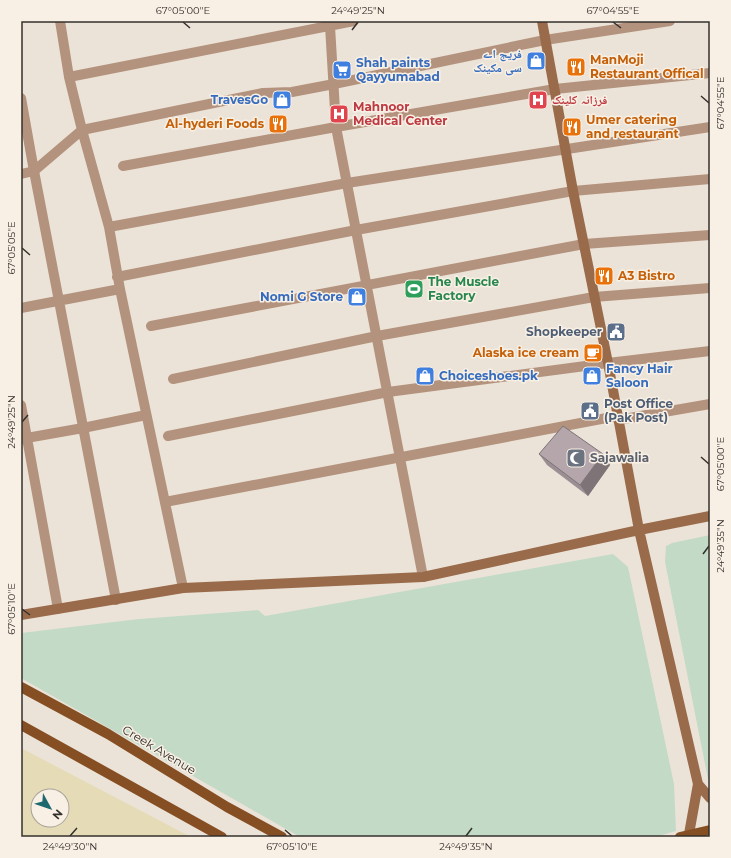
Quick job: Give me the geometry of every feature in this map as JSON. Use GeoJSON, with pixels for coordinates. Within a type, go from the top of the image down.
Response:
{"type":"FeatureCollection","features":[{"type":"Feature","properties":{"kind":"main road","name":"Creek Avenue"},"geometry":{"type":"LineString","coordinates":[[21,687],[108,734],[227,807],[282,837]]}},
{"type":"Feature","properties":{"kind":"main road"},"geometry":{"type":"LineString","coordinates":[[21,726],[222,837]]}},
{"type":"Feature","properties":{"kind":"main road"},"geometry":{"type":"LineString","coordinates":[[684,836],[710,830]]}},
{"type":"Feature","properties":{"kind":"street"},"geometry":{"type":"LineString","coordinates":[[61,21],[69,77],[109,227],[120,289],[183,588]]}},
{"type":"Feature","properties":{"kind":"street"},"geometry":{"type":"LineString","coordinates":[[69,77],[330,23],[354,21]]}},
{"type":"Feature","properties":{"kind":"street"},"geometry":{"type":"LineString","coordinates":[[542,21],[573,191],[608,363],[639,530],[698,784],[710,798]]}},
{"type":"Feature","properties":{"kind":"street"},"geometry":{"type":"LineString","coordinates":[[21,174],[34,171],[82,130],[263,93],[292,92],[334,84],[545,40],[670,21]]}},
{"type":"Feature","properties":{"kind":"street"},"geometry":{"type":"LineString","coordinates":[[330,23],[336,127],[423,577]]}},
{"type":"Feature","properties":{"kind":"street"},"geometry":{"type":"LineString","coordinates":[[123,166],[555,89],[710,73]]}},
{"type":"Feature","properties":{"kind":"street"},"geometry":{"type":"LineString","coordinates":[[21,98],[116,600]]}},
{"type":"Feature","properties":{"kind":"street"},"geometry":{"type":"LineString","coordinates":[[109,227],[347,183],[710,127]]}},
{"type":"Feature","properties":{"kind":"street"},"geometry":{"type":"LineString","coordinates":[[118,277],[356,230],[573,191],[710,179]]}},
{"type":"Feature","properties":{"kind":"street"},"geometry":{"type":"LineString","coordinates":[[151,326],[584,244],[710,235]]}},
{"type":"Feature","properties":{"kind":"street"},"geometry":{"type":"LineString","coordinates":[[173,380],[377,336],[594,297],[710,288]]}},
{"type":"Feature","properties":{"kind":"street"},"geometry":{"type":"LineString","coordinates":[[21,308],[120,289]]}},
{"type":"Feature","properties":{"kind":"street"},"geometry":{"type":"LineString","coordinates":[[168,436],[388,392],[710,351]]}},
{"type":"Feature","properties":{"kind":"street"},"geometry":{"type":"LineString","coordinates":[[165,502],[400,457],[618,418],[710,404]]}},
{"type":"Feature","properties":{"kind":"street"},"geometry":{"type":"LineString","coordinates":[[21,405],[24,438],[58,609]]}},
{"type":"Feature","properties":{"kind":"street"},"geometry":{"type":"LineString","coordinates":[[24,438],[146,415]]}},
{"type":"Feature","properties":{"kind":"street"},"geometry":{"type":"LineString","coordinates":[[21,615],[183,588],[423,577],[710,516]]}},
{"type":"Feature","properties":{"kind":"street"},"geometry":{"type":"LineString","coordinates":[[684,836],[698,784]]}},
{"type":"Feature","properties":{"kind":"green space"},"geometry":{"type":"Polygon","coordinates":[[[710,535],[710,781],[708,779],[665,562],[666,546],[672,543],[710,535]]]}},
{"type":"Feature","properties":{"kind":"green space"},"geometry":{"type":"Polygon","coordinates":[[[613,554],[628,567],[674,784],[676,831],[655,837],[300,837],[21,678],[21,633],[139,619],[258,610],[265,616],[613,554]]]}},
{"type":"Feature","properties":{"kind":"sand"},"geometry":{"type":"Polygon","coordinates":[[[21,748],[191,837],[21,837],[21,748]]]}},
{"type":"Feature","properties":{"kind":"building"},"geometry":{"type":"Polygon","coordinates":[[[563,426],[603,454],[580,485],[539,454],[563,426]]]}},
{"type":"Feature","properties":{"kind":"place","name":"فریج اے سی مکینک"},"geometry":{"type":"Point","coordinates":[536,61]}},
{"type":"Feature","properties":{"kind":"place","name":"ManMoji Restaurant Offical"},"geometry":{"type":"Point","coordinates":[576,67]}},
{"type":"Feature","properties":{"kind":"place","name":"Shah paints Qayyumabad"},"geometry":{"type":"Point","coordinates":[342,70]}},
{"type":"Feature","properties":{"kind":"place","name":"TravesGo"},"geometry":{"type":"Point","coordinates":[282,100]}},
{"type":"Feature","properties":{"kind":"place","name":"فرزانہ کلینک"},"geometry":{"type":"Point","coordinates":[538,100]}},
{"type":"Feature","properties":{"kind":"place","name":"Mahnoor Medical Center"},"geometry":{"type":"Point","coordinates":[339,114]}},
{"type":"Feature","properties":{"kind":"place","name":"Al-hyderi Foods"},"geometry":{"type":"Point","coordinates":[278,124]}},
{"type":"Feature","properties":{"kind":"place","name":"Umer catering and restaurant"},"geometry":{"type":"Point","coordinates":[572,127]}},
{"type":"Feature","properties":{"kind":"place","name":"A3 Bistro"},"geometry":{"type":"Point","coordinates":[604,276]}},
{"type":"Feature","properties":{"kind":"place","name":"The Muscle Factory"},"geometry":{"type":"Point","coordinates":[414,289]}},
{"type":"Feature","properties":{"kind":"place","name":"Nomi G Store"},"geometry":{"type":"Point","coordinates":[357,297]}},
{"type":"Feature","properties":{"kind":"place","name":"Shopkeeper"},"geometry":{"type":"Point","coordinates":[616,332]}},
{"type":"Feature","properties":{"kind":"place","name":"Alaska ice cream"},"geometry":{"type":"Point","coordinates":[593,353]}},
{"type":"Feature","properties":{"kind":"place","name":"Choiceshoes.pk"},"geometry":{"type":"Point","coordinates":[425,376]}},
{"type":"Feature","properties":{"kind":"place","name":"Fancy Hair Saloon"},"geometry":{"type":"Point","coordinates":[592,376]}},
{"type":"Feature","properties":{"kind":"place","name":"Post Office (Pak Post)"},"geometry":{"type":"Point","coordinates":[590,411]}},
{"type":"Feature","properties":{"kind":"place","name":"Sajawalia"},"geometry":{"type":"Point","coordinates":[576,458]}}]}
